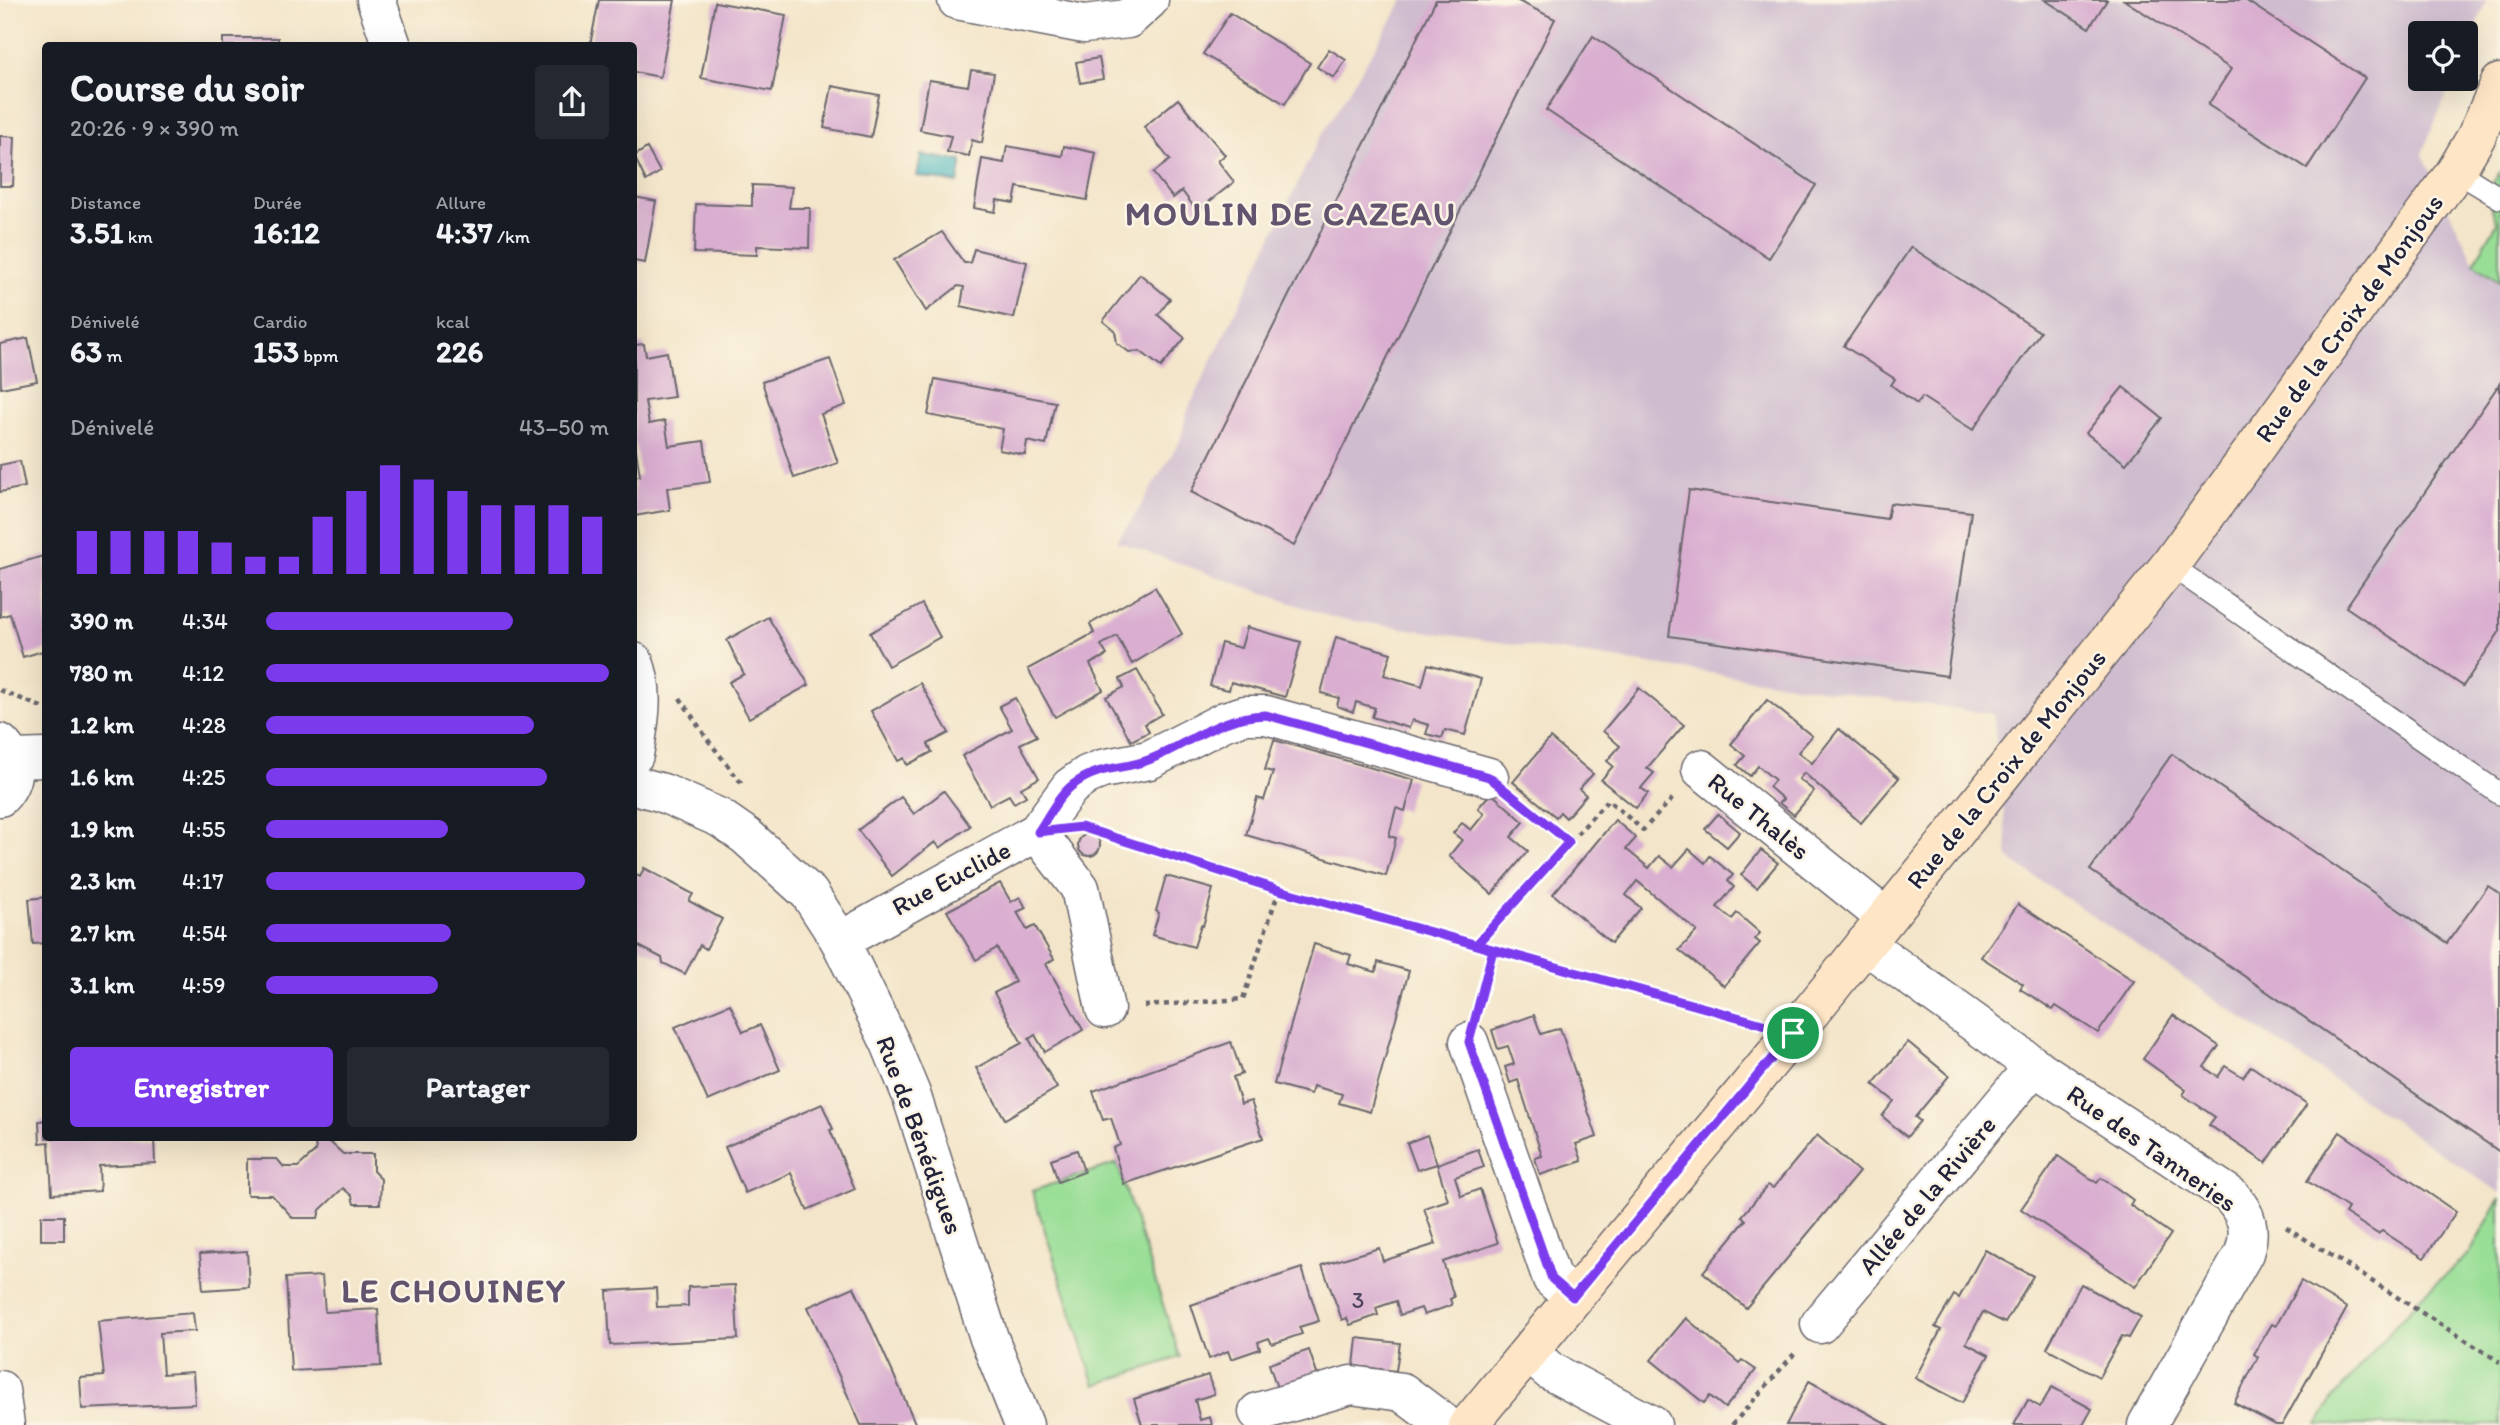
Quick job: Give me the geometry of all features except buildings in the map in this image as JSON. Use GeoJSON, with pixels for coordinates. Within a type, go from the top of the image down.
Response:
{"type":"FeatureCollection","features":[{"type":"Feature","properties":{"kind":"main road","name":"Rue de la Croix de Monjous"},"geometry":{"type":"LineString","coordinates":[[1468,1425],[1793,1033],[2170,565],[2456,171],[2476,136],[2500,83]]}},
{"type":"Feature","properties":{"kind":"street"},"geometry":{"type":"LineString","coordinates":[[376,0],[391,42]]}},
{"type":"Feature","properties":{"kind":"street"},"geometry":{"type":"LineString","coordinates":[[957,0],[1084,24],[1128,19],[1149,0]]}},
{"type":"Feature","properties":{"kind":"street"},"geometry":{"type":"LineString","coordinates":[[637,670],[641,709],[637,735]]}},
{"type":"Feature","properties":{"kind":"street","name":"Rue Euclide"},"geometry":{"type":"LineString","coordinates":[[840,941],[1038,832],[1070,787],[1087,775],[1102,769],[1149,760],[1225,721],[1245,715],[1266,715],[1489,777]]}},
{"type":"Feature","properties":{"kind":"street"},"geometry":{"type":"LineString","coordinates":[[0,797],[13,778],[19,753]]}},
{"type":"Feature","properties":{"kind":"street","name":"Rue Thalès"},"geometry":{"type":"LineString","coordinates":[[1702,769],[1876,931]]}},
{"type":"Feature","properties":{"kind":"street","name":"Rue de Bénédigues"},"geometry":{"type":"LineString","coordinates":[[637,786],[663,793],[720,818],[746,836],[809,893],[840,941],[890,1043],[911,1094],[989,1338],[1024,1425]]}},
{"type":"Feature","properties":{"kind":"street"},"geometry":{"type":"LineString","coordinates":[[1038,832],[1080,888],[1105,1009]]}},
{"type":"Feature","properties":{"kind":"street","name":"Rue des Tanneries"},"geometry":{"type":"LineString","coordinates":[[1876,931],[2034,1066],[2231,1196],[2242,1209],[2248,1221],[2248,1239],[2244,1253],[2147,1425]]}},
{"type":"Feature","properties":{"kind":"street"},"geometry":{"type":"LineString","coordinates":[[1469,1042],[1552,1279],[1573,1297]]}},
{"type":"Feature","properties":{"kind":"street","name":"Allée de la Rivière"},"geometry":{"type":"LineString","coordinates":[[1821,1324],[2034,1066]]}},
{"type":"Feature","properties":{"kind":"street"},"geometry":{"type":"LineString","coordinates":[[1528,1353],[1550,1371],[1652,1425]]}},
{"type":"Feature","properties":{"kind":"street"},"geometry":{"type":"LineString","coordinates":[[1258,1412],[1351,1385],[1402,1392],[1446,1425]]}},
{"type":"Feature","properties":{"kind":"street"},"geometry":{"type":"LineString","coordinates":[[0,1390],[5,1425]]}},
{"type":"Feature","properties":{"kind":"lane"},"geometry":{"type":"LineString","coordinates":[[2456,171],[2500,198]]}},
{"type":"Feature","properties":{"kind":"lane"},"geometry":{"type":"LineString","coordinates":[[2170,565],[2500,794]]}},
{"type":"Feature","properties":{"kind":"path"},"geometry":{"type":"LineString","coordinates":[[0,690],[42,707]]}},
{"type":"Feature","properties":{"kind":"path"},"geometry":{"type":"LineString","coordinates":[[678,693],[708,740],[749,793]]}},
{"type":"Feature","properties":{"kind":"path","name":"Rue Thalès"},"geometry":{"type":"LineString","coordinates":[[1569,842],[1608,800],[1643,831],[1702,769]]}},
{"type":"Feature","properties":{"kind":"path"},"geometry":{"type":"LineString","coordinates":[[1476,945],[1569,842],[1489,777]]}},
{"type":"Feature","properties":{"kind":"path"},"geometry":{"type":"LineString","coordinates":[[1038,832],[1081,827],[1279,890],[1793,1033]]}},
{"type":"Feature","properties":{"kind":"path"},"geometry":{"type":"LineString","coordinates":[[1105,1009],[1243,999],[1279,890]]}},
{"type":"Feature","properties":{"kind":"path"},"geometry":{"type":"LineString","coordinates":[[1469,1042],[1493,950]]}},
{"type":"Feature","properties":{"kind":"path"},"geometry":{"type":"LineString","coordinates":[[2248,1221],[2265,1214],[2500,1362]]}},
{"type":"Feature","properties":{"kind":"path"},"geometry":{"type":"LineString","coordinates":[[1732,1425],[1821,1324]]}},
{"type":"Feature","properties":{"kind":"shaded area"},"geometry":{"type":"Polygon","coordinates":[[[1404,0],[2487,0],[2478,21],[2408,21],[2408,91],[2448,91],[2422,153],[2474,263],[2500,281],[2500,1193],[2009,859],[1993,714],[1334,618],[1116,541],[1134,517],[1181,439],[1187,412],[1318,141],[1404,0]]]}},
{"type":"Feature","properties":{"kind":"green space"},"geometry":{"type":"Polygon","coordinates":[[[2500,172],[2500,281],[2474,263],[2497,223],[2486,193],[2500,172]]]}},
{"type":"Feature","properties":{"kind":"green space"},"geometry":{"type":"Polygon","coordinates":[[[1117,1163],[1180,1357],[1095,1385],[1032,1191],[1117,1163]]]}},
{"type":"Feature","properties":{"kind":"green space"},"geometry":{"type":"Polygon","coordinates":[[[2500,1198],[2500,1425],[2317,1425],[2333,1398],[2419,1298],[2470,1253],[2500,1198]]]}},
{"type":"Feature","properties":{"kind":"water"},"geometry":{"type":"Polygon","coordinates":[[[921,155],[962,161],[958,183],[917,176],[921,155]]]}},
{"type":"Feature","properties":{"kind":"district","name":"MOULIN DE CAZEAU"},"geometry":{"type":"Point","coordinates":[1291,213]}},
{"type":"Feature","properties":{"kind":"district","name":"LE CHOUINEY"},"geometry":{"type":"Point","coordinates":[454,1290]}},
{"type":"Feature","properties":{"kind":"route"},"geometry":{"type":"LineString","coordinates":[[1793,1033],[1573,1297],[1552,1279],[1469,1042],[1493,950],[1476,945],[1569,842],[1489,777],[1266,715],[1245,715],[1225,721],[1149,760],[1102,769],[1087,775],[1070,787],[1038,832],[1081,827],[1279,890],[1493,950],[1752,1021],[1793,1033]]}}]}
